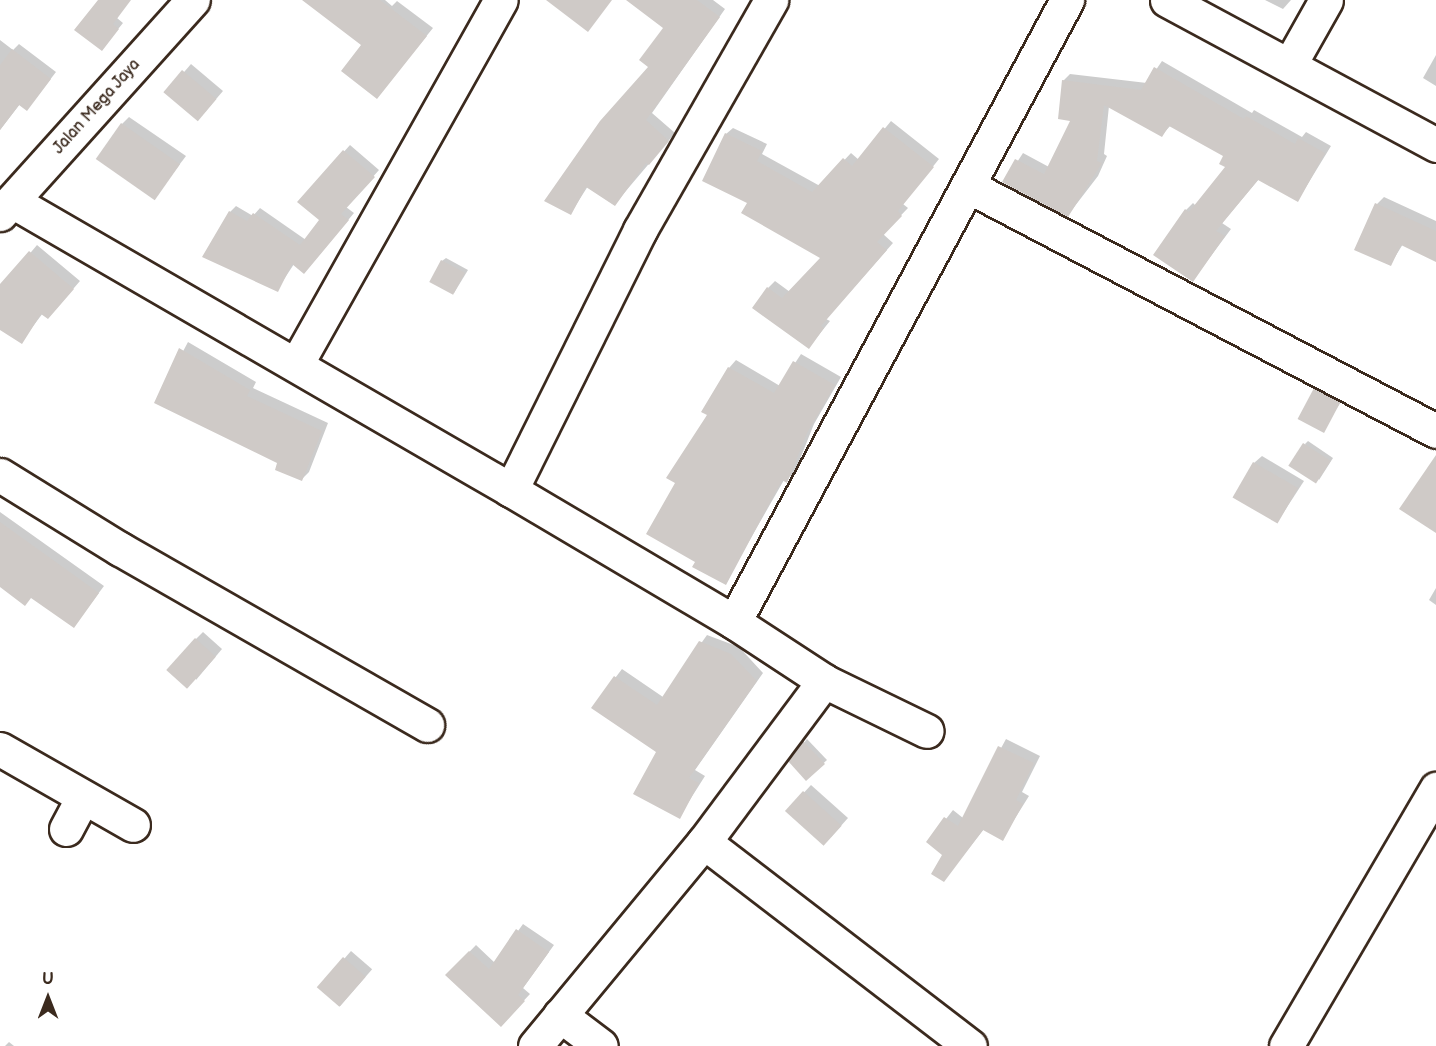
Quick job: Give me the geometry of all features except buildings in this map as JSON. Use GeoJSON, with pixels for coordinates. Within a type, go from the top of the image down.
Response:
{"type":"FeatureCollection","features":[{"type":"Feature","properties":{"kind":"street","name":"Jalan Mega Jaya"},"geometry":{"type":"LineString","coordinates":[[6,207],[193,0]]}},
{"type":"Feature","properties":{"kind":"street"},"geometry":{"type":"LineString","coordinates":[[297,363],[501,0]]}},
{"type":"Feature","properties":{"kind":"street"},"geometry":{"type":"LineString","coordinates":[[511,490],[640,230],[771,0]]}},
{"type":"Feature","properties":{"kind":"street"},"geometry":{"type":"LineString","coordinates":[[734,622],[1066,0]]}},
{"type":"Feature","properties":{"kind":"street"},"geometry":{"type":"LineString","coordinates":[[1167,0],[1290,64],[1436,145]]}},
{"type":"Feature","properties":{"kind":"street"},"geometry":{"type":"LineString","coordinates":[[1290,64],[1326,0]]}},
{"type":"Feature","properties":{"kind":"street"},"geometry":{"type":"LineString","coordinates":[[968,186],[1436,431]]}},
{"type":"Feature","properties":{"kind":"street"},"geometry":{"type":"LineString","coordinates":[[6,207],[297,363],[734,622],[824,681],[927,731]]}},
{"type":"Feature","properties":{"kind":"street"},"geometry":{"type":"LineString","coordinates":[[0,475],[130,555],[427,725]]}},
{"type":"Feature","properties":{"kind":"street"},"geometry":{"type":"LineString","coordinates":[[535,1046],[704,842],[824,681]]}},
{"type":"Feature","properties":{"kind":"street"},"geometry":{"type":"LineString","coordinates":[[0,750],[133,825]]}},
{"type":"Feature","properties":{"kind":"street"},"geometry":{"type":"LineString","coordinates":[[1286,1046],[1436,789]]}},
{"type":"Feature","properties":{"kind":"street"},"geometry":{"type":"LineString","coordinates":[[66,829],[83,797]]}},
{"type":"Feature","properties":{"kind":"street"},"geometry":{"type":"LineString","coordinates":[[704,842],[970,1046]]}},
{"type":"Feature","properties":{"kind":"street"},"geometry":{"type":"LineString","coordinates":[[560,1015],[601,1046]]}}]}
